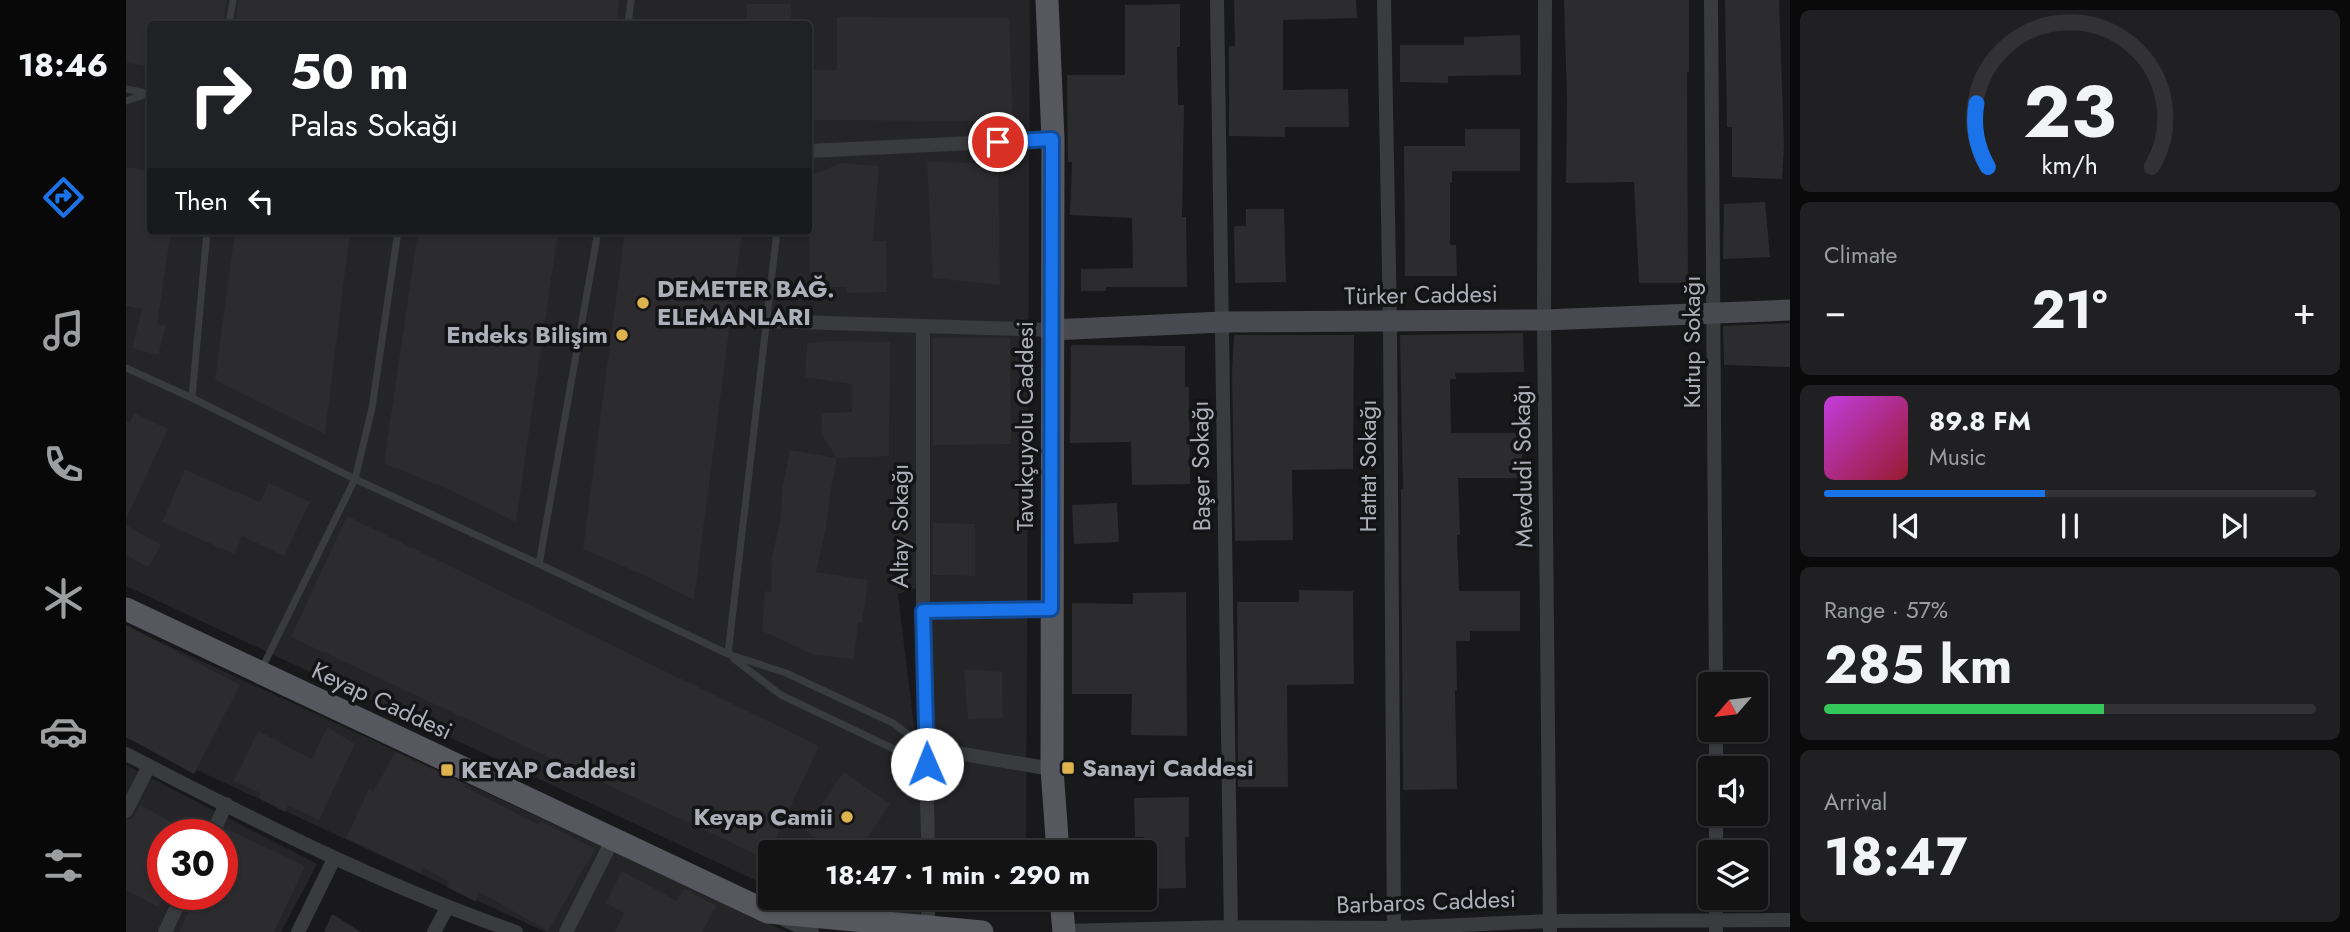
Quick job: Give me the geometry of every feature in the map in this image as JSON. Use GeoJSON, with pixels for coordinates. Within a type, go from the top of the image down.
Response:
{"type":"FeatureCollection","features":[{"type":"Feature","properties":{"kind":"main road","name":"Tavukçuyolu Caddesi"},"geometry":{"type":"LineString","coordinates":[[1047,0],[1052,139],[1052,769],[1057,840]]}},
{"type":"Feature","properties":{"kind":"main road","name":"Keyap Caddesi"},"geometry":{"type":"LineString","coordinates":[[126,609],[768,912],[928,930],[982,932]]}},
{"type":"Feature","properties":{"kind":"main road"},"geometry":{"type":"LineString","coordinates":[[1061,910],[1061,932]]}},
{"type":"Feature","properties":{"kind":"street","name":"Başer Sokağı"},"geometry":{"type":"LineString","coordinates":[[1217,0],[1231,930]]}},
{"type":"Feature","properties":{"kind":"street","name":"Hattat Sokağı"},"geometry":{"type":"LineString","coordinates":[[1384,0],[1390,323],[1394,930]]}},
{"type":"Feature","properties":{"kind":"street","name":"Mevdudi Sokağı"},"geometry":{"type":"LineString","coordinates":[[1545,0],[1544,320],[1550,927]]}},
{"type":"Feature","properties":{"kind":"street","name":"Kutup Sokağı"},"geometry":{"type":"LineString","coordinates":[[1711,0],[1716,672]]}},
{"type":"Feature","properties":{"kind":"street"},"geometry":{"type":"LineString","coordinates":[[812,151],[1052,139]]}},
{"type":"Feature","properties":{"kind":"street","name":"Türker Caddesi"},"geometry":{"type":"LineString","coordinates":[[1052,330],[1222,322],[1544,320],[1790,310]]}},
{"type":"Feature","properties":{"kind":"street"},"geometry":{"type":"LineString","coordinates":[[765,321],[1052,330]]}},
{"type":"Feature","properties":{"kind":"street","name":"Altay Sokağı"},"geometry":{"type":"LineString","coordinates":[[922,326],[923,611],[928,840]]}},
{"type":"Feature","properties":{"kind":"street"},"geometry":{"type":"LineString","coordinates":[[923,611],[1051,609]]}},
{"type":"Feature","properties":{"kind":"street"},"geometry":{"type":"LineString","coordinates":[[927,748],[1052,769]]}},
{"type":"Feature","properties":{"kind":"street"},"geometry":{"type":"LineString","coordinates":[[126,754],[334,859],[447,908],[516,932]]}},
{"type":"Feature","properties":{"kind":"street"},"geometry":{"type":"LineString","coordinates":[[126,811],[149,765]]}},
{"type":"Feature","properties":{"kind":"street"},"geometry":{"type":"LineString","coordinates":[[219,819],[226,804]]}},
{"type":"Feature","properties":{"kind":"street"},"geometry":{"type":"LineString","coordinates":[[566,932],[613,839]]}},
{"type":"Feature","properties":{"kind":"street"},"geometry":{"type":"LineString","coordinates":[[298,932],[334,859]]}},
{"type":"Feature","properties":{"kind":"street"},"geometry":{"type":"LineString","coordinates":[[434,932],[447,908]]}},
{"type":"Feature","properties":{"kind":"street"},"geometry":{"type":"LineString","coordinates":[[165,932],[175,910]]}},
{"type":"Feature","properties":{"kind":"street"},"geometry":{"type":"LineString","coordinates":[[928,910],[928,930]]}},
{"type":"Feature","properties":{"kind":"street","name":"Keyap Caddesi"},"geometry":{"type":"LineString","coordinates":[[768,912],[812,932]]}},
{"type":"Feature","properties":{"kind":"street","name":"Barbaros Caddesi"},"geometry":{"type":"LineString","coordinates":[[1061,932],[1716,926],[1790,920]]}},
{"type":"Feature","properties":{"kind":"lane"},"geometry":{"type":"LineString","coordinates":[[230,21],[233,0]]}},
{"type":"Feature","properties":{"kind":"lane"},"geometry":{"type":"LineString","coordinates":[[628,21],[631,0]]}},
{"type":"Feature","properties":{"kind":"lane"},"geometry":{"type":"LineString","coordinates":[[126,89],[147,92]]}},
{"type":"Feature","properties":{"kind":"lane"},"geometry":{"type":"LineString","coordinates":[[126,101],[147,94]]}},
{"type":"Feature","properties":{"kind":"lane"},"geometry":{"type":"LineString","coordinates":[[192,398],[207,235]]}},
{"type":"Feature","properties":{"kind":"lane"},"geometry":{"type":"LineString","coordinates":[[260,672],[355,479],[372,408],[397,235]]}},
{"type":"Feature","properties":{"kind":"lane"},"geometry":{"type":"LineString","coordinates":[[539,564],[597,235]]}},
{"type":"Feature","properties":{"kind":"lane"},"geometry":{"type":"LineString","coordinates":[[728,654],[776,235]]}},
{"type":"Feature","properties":{"kind":"lane"},"geometry":{"type":"LineString","coordinates":[[126,368],[728,654],[786,673],[893,723],[927,748]]}},
{"type":"Feature","properties":{"kind":"lane"},"geometry":{"type":"LineString","coordinates":[[728,654],[781,695],[896,750],[927,748]]}},
{"type":"Feature","properties":{"kind":"shaded area"},"geometry":{"type":"Polygon","coordinates":[[[126,0],[1030,0],[1026,840],[935,840],[927,584],[898,594],[920,777],[920,840],[758,840],[758,881],[126,586],[126,0]]]}},
{"type":"Feature","properties":{"kind":"shaded area"},"geometry":{"type":"Polygon","coordinates":[[[126,626],[787,932],[545,932],[126,737],[126,626]]]}},
{"type":"Feature","properties":{"kind":"shaded area"},"geometry":{"type":"Polygon","coordinates":[[[126,765],[230,819],[147,819],[147,910],[238,910],[238,823],[317,864],[281,932],[126,932],[126,765]]]}},
{"type":"Feature","properties":{"kind":"shaded area"},"geometry":{"type":"Polygon","coordinates":[[[839,910],[920,910],[920,921],[839,910]]]}},
{"type":"Feature","properties":{"kind":"shaded area"},"geometry":{"type":"Polygon","coordinates":[[[937,910],[996,910],[937,912],[937,910]]]}},
{"type":"Feature","properties":{"kind":"building"},"geometry":{"type":"Polygon","coordinates":[[[126,0],[227,0],[224,21],[147,21],[147,66],[126,63],[126,0]]]}},
{"type":"Feature","properties":{"kind":"building"},"geometry":{"type":"Polygon","coordinates":[[[239,0],[619,0],[616,21],[236,21],[239,0]]]}},
{"type":"Feature","properties":{"kind":"building"},"geometry":{"type":"Polygon","coordinates":[[[1234,0],[1356,0],[1357,18],[1283,20],[1283,90],[1348,89],[1349,127],[1285,127],[1285,137],[1229,136],[1229,46],[1235,46],[1234,0]]]}},
{"type":"Feature","properties":{"kind":"building"},"geometry":{"type":"Polygon","coordinates":[[[1564,0],[1689,0],[1688,283],[1639,283],[1634,182],[1566,183],[1564,0]]]}},
{"type":"Feature","properties":{"kind":"building"},"geometry":{"type":"Polygon","coordinates":[[[1725,0],[1779,0],[1784,146],[1782,179],[1732,177],[1732,127],[1727,127],[1725,0]]]}},
{"type":"Feature","properties":{"kind":"building"},"geometry":{"type":"Polygon","coordinates":[[[747,4],[791,4],[791,21],[747,21],[747,4]]]}},
{"type":"Feature","properties":{"kind":"building"},"geometry":{"type":"Polygon","coordinates":[[[1180,4],[1180,47],[1177,47],[1178,105],[1184,105],[1182,217],[1186,217],[1187,287],[1106,287],[1106,291],[1081,291],[1081,269],[1133,268],[1132,218],[1070,215],[1072,162],[1068,162],[1067,75],[1125,75],[1125,5],[1180,4]]]}},
{"type":"Feature","properties":{"kind":"building"},"geometry":{"type":"Polygon","coordinates":[[[837,17],[1009,18],[1013,128],[977,129],[977,121],[812,120],[812,70],[837,70],[837,17]]]}},
{"type":"Feature","properties":{"kind":"building"},"geometry":{"type":"Polygon","coordinates":[[[1520,35],[1521,75],[1448,76],[1448,83],[1400,82],[1400,45],[1464,45],[1464,37],[1520,35]]]}},
{"type":"Feature","properties":{"kind":"building"},"geometry":{"type":"Polygon","coordinates":[[[1465,129],[1520,129],[1520,171],[1452,171],[1450,245],[1456,245],[1457,276],[1405,276],[1404,146],[1465,146],[1465,129]]]}},
{"type":"Feature","properties":{"kind":"building"},"geometry":{"type":"Polygon","coordinates":[[[927,162],[998,163],[1000,285],[933,278],[927,162]]]}},
{"type":"Feature","properties":{"kind":"building"},"geometry":{"type":"Polygon","coordinates":[[[840,163],[879,166],[873,241],[886,241],[887,292],[847,293],[846,287],[810,287],[812,175],[840,163]]]}},
{"type":"Feature","properties":{"kind":"building"},"geometry":{"type":"Polygon","coordinates":[[[126,167],[147,170],[147,235],[170,235],[157,324],[166,326],[158,355],[132,348],[142,309],[126,306],[126,167]]]}},
{"type":"Feature","properties":{"kind":"building"},"geometry":{"type":"Polygon","coordinates":[[[1765,202],[1770,257],[1723,259],[1724,204],[1765,202]]]}},
{"type":"Feature","properties":{"kind":"building"},"geometry":{"type":"Polygon","coordinates":[[[1246,209],[1284,209],[1286,282],[1235,283],[1234,226],[1246,226],[1246,209]]]}},
{"type":"Feature","properties":{"kind":"building"},"geometry":{"type":"Polygon","coordinates":[[[234,235],[350,235],[325,434],[215,380],[234,235]]]}},
{"type":"Feature","properties":{"kind":"building"},"geometry":{"type":"Polygon","coordinates":[[[417,235],[557,235],[516,522],[452,491],[384,463],[417,235]]]}},
{"type":"Feature","properties":{"kind":"building"},"geometry":{"type":"Polygon","coordinates":[[[624,235],[741,235],[694,600],[583,549],[624,235]]]}},
{"type":"Feature","properties":{"kind":"building"},"geometry":{"type":"Polygon","coordinates":[[[1790,323],[1790,367],[1724,365],[1723,326],[1790,323]]]}},
{"type":"Feature","properties":{"kind":"building"},"geometry":{"type":"Polygon","coordinates":[[[1523,333],[1524,372],[1455,373],[1456,379],[1450,379],[1451,433],[1522,433],[1522,478],[1458,478],[1460,535],[1457,535],[1459,591],[1520,591],[1520,631],[1470,631],[1470,641],[1456,641],[1457,789],[1403,790],[1400,335],[1523,333]]]}},
{"type":"Feature","properties":{"kind":"building"},"geometry":{"type":"Polygon","coordinates":[[[1234,335],[1354,335],[1353,469],[1292,470],[1293,540],[1235,541],[1232,372],[1234,335]]]}},
{"type":"Feature","properties":{"kind":"building"},"geometry":{"type":"Polygon","coordinates":[[[933,338],[1010,338],[1011,444],[933,445],[933,338]]]}},
{"type":"Feature","properties":{"kind":"building"},"geometry":{"type":"Polygon","coordinates":[[[890,342],[889,456],[837,458],[821,434],[822,413],[852,412],[852,384],[805,377],[807,343],[890,342]]]}},
{"type":"Feature","properties":{"kind":"building"},"geometry":{"type":"Polygon","coordinates":[[[1071,345],[1185,346],[1185,387],[1189,387],[1190,484],[1132,485],[1131,442],[1070,443],[1071,345]]]}},
{"type":"Feature","properties":{"kind":"building"},"geometry":{"type":"Polygon","coordinates":[[[134,413],[168,429],[126,519],[126,421],[130,423],[134,413]]]}},
{"type":"Feature","properties":{"kind":"building"},"geometry":{"type":"Polygon","coordinates":[[[790,450],[837,458],[816,572],[868,580],[862,623],[858,623],[854,659],[812,654],[762,631],[765,591],[771,592],[772,557],[790,450]]]}},
{"type":"Feature","properties":{"kind":"building"},"geometry":{"type":"Polygon","coordinates":[[[185,470],[260,502],[269,483],[310,502],[284,556],[242,536],[234,554],[162,522],[185,470]]]}},
{"type":"Feature","properties":{"kind":"building"},"geometry":{"type":"Polygon","coordinates":[[[1117,503],[1119,542],[1074,544],[1072,505],[1117,503]]]}},
{"type":"Feature","properties":{"kind":"building"},"geometry":{"type":"Polygon","coordinates":[[[347,516],[819,746],[775,840],[758,840],[758,855],[291,637],[347,516]]]}},
{"type":"Feature","properties":{"kind":"building"},"geometry":{"type":"Polygon","coordinates":[[[933,523],[975,524],[975,576],[933,575],[933,523]]]}},
{"type":"Feature","properties":{"kind":"building"},"geometry":{"type":"Polygon","coordinates":[[[126,525],[161,545],[148,567],[126,555],[126,525]]]}},
{"type":"Feature","properties":{"kind":"building"},"geometry":{"type":"Polygon","coordinates":[[[1299,590],[1353,591],[1354,684],[1287,685],[1288,787],[1238,787],[1237,602],[1299,602],[1299,590]]]}},
{"type":"Feature","properties":{"kind":"building"},"geometry":{"type":"Polygon","coordinates":[[[1186,592],[1187,736],[1131,735],[1132,694],[1072,694],[1072,603],[1133,604],[1133,593],[1186,592]]]}},
{"type":"Feature","properties":{"kind":"building"},"geometry":{"type":"Polygon","coordinates":[[[126,625],[240,685],[194,774],[126,737],[126,625]]]}},
{"type":"Feature","properties":{"kind":"building"},"geometry":{"type":"Polygon","coordinates":[[[964,669],[1002,672],[1003,718],[968,719],[964,669]]]}},
{"type":"Feature","properties":{"kind":"building"},"geometry":{"type":"Polygon","coordinates":[[[327,727],[355,744],[319,820],[288,805],[285,812],[259,798],[261,793],[234,781],[258,731],[312,759],[327,727]]]}},
{"type":"Feature","properties":{"kind":"building"},"geometry":{"type":"Polygon","coordinates":[[[395,752],[466,785],[465,787],[539,825],[541,821],[595,849],[548,931],[479,892],[476,902],[447,887],[449,882],[423,867],[420,873],[346,838],[369,789],[373,792],[395,752]]]}},
{"type":"Feature","properties":{"kind":"building","name":"Keyap Camii"},"geometry":{"type":"Polygon","coordinates":[[[844,772],[890,804],[865,840],[819,840],[804,830],[844,772]]]}},
{"type":"Feature","properties":{"kind":"building"},"geometry":{"type":"Polygon","coordinates":[[[1189,797],[1189,837],[1185,837],[1186,888],[1157,889],[1157,840],[1135,837],[1134,798],[1189,797]]]}},
{"type":"Feature","properties":{"kind":"building"},"geometry":{"type":"Polygon","coordinates":[[[140,805],[166,819],[147,819],[147,901],[126,890],[126,821],[134,816],[140,805]]]}},
{"type":"Feature","properties":{"kind":"building"},"geometry":{"type":"Polygon","coordinates":[[[238,834],[305,866],[274,932],[179,932],[189,910],[238,910],[238,834]]]}},
{"type":"Feature","properties":{"kind":"building"},"geometry":{"type":"Polygon","coordinates":[[[622,871],[677,901],[684,888],[716,906],[702,932],[615,932],[624,913],[606,903],[622,871]]]}},
{"type":"Feature","properties":{"kind":"building"},"geometry":{"type":"Polygon","coordinates":[[[332,914],[361,932],[324,932],[332,914]]]}},
{"type":"Feature","properties":{"kind":"place","name":"DEMETER BAĞ. ELEMANLARI"},"geometry":{"type":"Point","coordinates":[643,303]}},
{"type":"Feature","properties":{"kind":"place","name":"Endeks Bilişim"},"geometry":{"type":"Point","coordinates":[622,335]}},
{"type":"Feature","properties":{"kind":"place","name":"Sanayi Caddesi"},"geometry":{"type":"Point","coordinates":[1068,768]}},
{"type":"Feature","properties":{"kind":"place","name":"KEYAP Caddesi"},"geometry":{"type":"Point","coordinates":[447,770]}},
{"type":"Feature","properties":{"kind":"place","name":"Keyap Camii"},"geometry":{"type":"Point","coordinates":[847,817]}},
{"type":"Feature","properties":{"kind":"route"},"geometry":{"type":"LineString","coordinates":[[927,764],[923,611],[1051,609],[1052,139],[998,142]]}}]}
